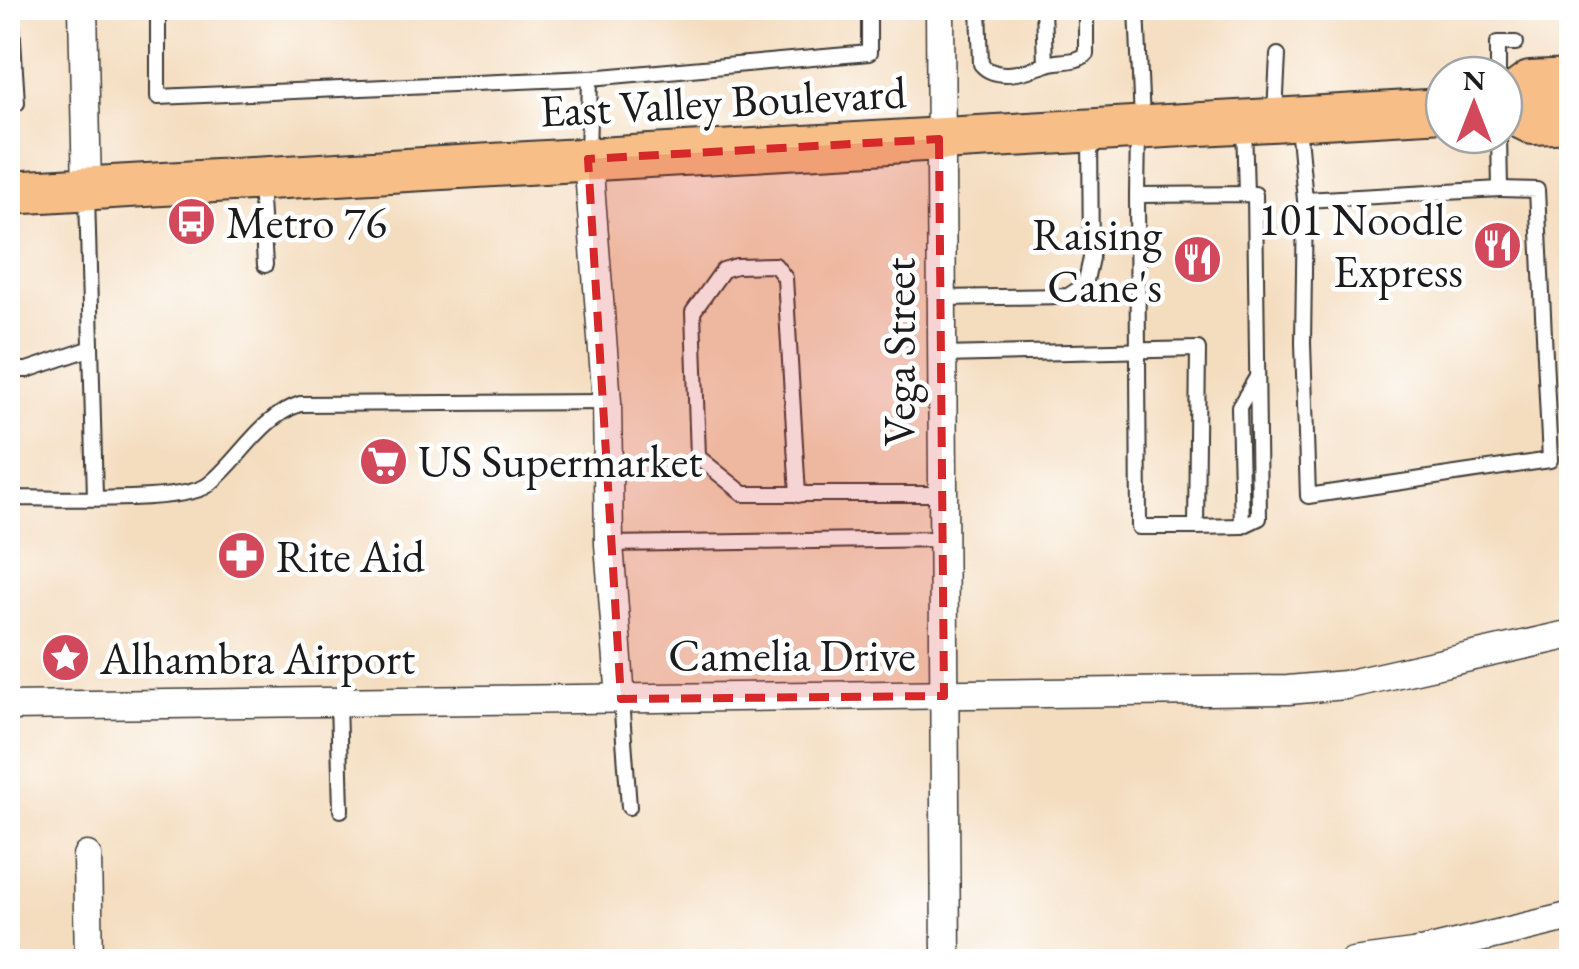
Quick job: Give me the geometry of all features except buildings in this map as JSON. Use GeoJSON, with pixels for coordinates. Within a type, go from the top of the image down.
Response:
{"type":"FeatureCollection","features":[{"type":"Feature","properties":{"kind":"main road"},"geometry":{"type":"LineString","coordinates":[[1524,89],[1530,84],[1572,81]]}},
{"type":"Feature","properties":{"kind":"main road","name":"East Valley Boulevard"},"geometry":{"type":"LineString","coordinates":[[8,194],[1424,111]]}},
{"type":"Feature","properties":{"kind":"main road"},"geometry":{"type":"LineString","coordinates":[[1524,118],[1533,123],[1572,121]]}},
{"type":"Feature","properties":{"kind":"street"},"geometry":{"type":"LineString","coordinates":[[83,8],[87,188]]}},
{"type":"Feature","properties":{"kind":"street","name":"Vega Street"},"geometry":{"type":"LineString","coordinates":[[940,8],[946,962]]}},
{"type":"Feature","properties":{"kind":"street"},"geometry":{"type":"LineString","coordinates":[[588,159],[606,402],[609,544],[621,698]]}},
{"type":"Feature","properties":{"kind":"street","name":"Camelia Drive"},"geometry":{"type":"LineString","coordinates":[[8,706],[1269,691],[1326,687],[1430,668],[1572,634]]}},
{"type":"Feature","properties":{"kind":"street"},"geometry":{"type":"LineString","coordinates":[[87,856],[90,962]]}},
{"type":"Feature","properties":{"kind":"street"},"geometry":{"type":"LineString","coordinates":[[1353,962],[1413,954],[1572,916]]}},
{"type":"Feature","properties":{"kind":"lane"},"geometry":{"type":"LineString","coordinates":[[8,105],[17,103],[11,8]]}},
{"type":"Feature","properties":{"kind":"lane"},"geometry":{"type":"LineString","coordinates":[[158,8],[158,97],[590,78],[869,53],[869,8]]}},
{"type":"Feature","properties":{"kind":"lane"},"geometry":{"type":"LineString","coordinates":[[979,8],[981,64],[998,74],[1039,70],[1045,64],[1079,60],[1086,54],[1086,8]]}},
{"type":"Feature","properties":{"kind":"lane"},"geometry":{"type":"LineString","coordinates":[[1043,8],[1045,64]]}},
{"type":"Feature","properties":{"kind":"lane"},"geometry":{"type":"LineString","coordinates":[[1137,8],[1139,528],[1242,526],[1259,518],[1254,194],[1138,195]]}},
{"type":"Feature","properties":{"kind":"lane"},"geometry":{"type":"LineString","coordinates":[[1498,55],[1498,44],[1516,43]]}},
{"type":"Feature","properties":{"kind":"lane"},"geometry":{"type":"LineString","coordinates":[[1246,194],[1272,121],[1278,54]]}},
{"type":"Feature","properties":{"kind":"lane"},"geometry":{"type":"LineString","coordinates":[[588,159],[590,78]]}},
{"type":"Feature","properties":{"kind":"lane"},"geometry":{"type":"LineString","coordinates":[[1272,121],[1306,200],[1303,343],[1308,496],[1550,460],[1538,190],[1306,200]]}},
{"type":"Feature","properties":{"kind":"lane"},"geometry":{"type":"LineString","coordinates":[[941,298],[1078,293],[1085,285],[1090,258],[1090,130]]}},
{"type":"Feature","properties":{"kind":"lane"},"geometry":{"type":"LineString","coordinates":[[1499,155],[1500,189]]}},
{"type":"Feature","properties":{"kind":"lane"},"geometry":{"type":"LineString","coordinates":[[260,178],[266,265]]}},
{"type":"Feature","properties":{"kind":"lane"},"geometry":{"type":"LineString","coordinates":[[87,188],[88,349],[95,497]]}},
{"type":"Feature","properties":{"kind":"lane"},"geometry":{"type":"LineString","coordinates":[[798,495],[785,278],[775,264],[736,266],[723,270],[693,312],[698,457],[744,494],[798,495],[942,494]]}},
{"type":"Feature","properties":{"kind":"lane"},"geometry":{"type":"LineString","coordinates":[[942,355],[1198,348],[1203,527]]}},
{"type":"Feature","properties":{"kind":"lane"},"geometry":{"type":"LineString","coordinates":[[8,370],[27,370],[88,349]]}},
{"type":"Feature","properties":{"kind":"lane"},"geometry":{"type":"LineString","coordinates":[[8,498],[160,496],[204,488],[271,420],[284,409],[300,404],[606,402]]}},
{"type":"Feature","properties":{"kind":"lane"},"geometry":{"type":"LineString","coordinates":[[609,544],[943,538]]}},
{"type":"Feature","properties":{"kind":"lane"},"geometry":{"type":"LineString","coordinates":[[621,698],[629,808]]}},
{"type":"Feature","properties":{"kind":"lane"},"geometry":{"type":"LineString","coordinates":[[338,702],[340,810]]}},
{"type":"Feature","properties":{"kind":"highlighted area"},"geometry":{"type":"Polygon","coordinates":[[[939,139],[944,696],[621,699],[588,159],[939,139]]]}},
{"type":"Feature","properties":{"kind":"place","name":"Metro 76"},"geometry":{"type":"Point","coordinates":[191,222]}},
{"type":"Feature","properties":{"kind":"place","name":"101 Noodle Express"},"geometry":{"type":"Point","coordinates":[1498,245]}},
{"type":"Feature","properties":{"kind":"place","name":"Raising Cane's"},"geometry":{"type":"Point","coordinates":[1197,260]}},
{"type":"Feature","properties":{"kind":"place","name":"US Supermarket"},"geometry":{"type":"Point","coordinates":[383,461]}},
{"type":"Feature","properties":{"kind":"place","name":"Rite Aid"},"geometry":{"type":"Point","coordinates":[241,556]}},
{"type":"Feature","properties":{"kind":"place","name":"Alhambra Airport"},"geometry":{"type":"Point","coordinates":[65,658]}}]}
